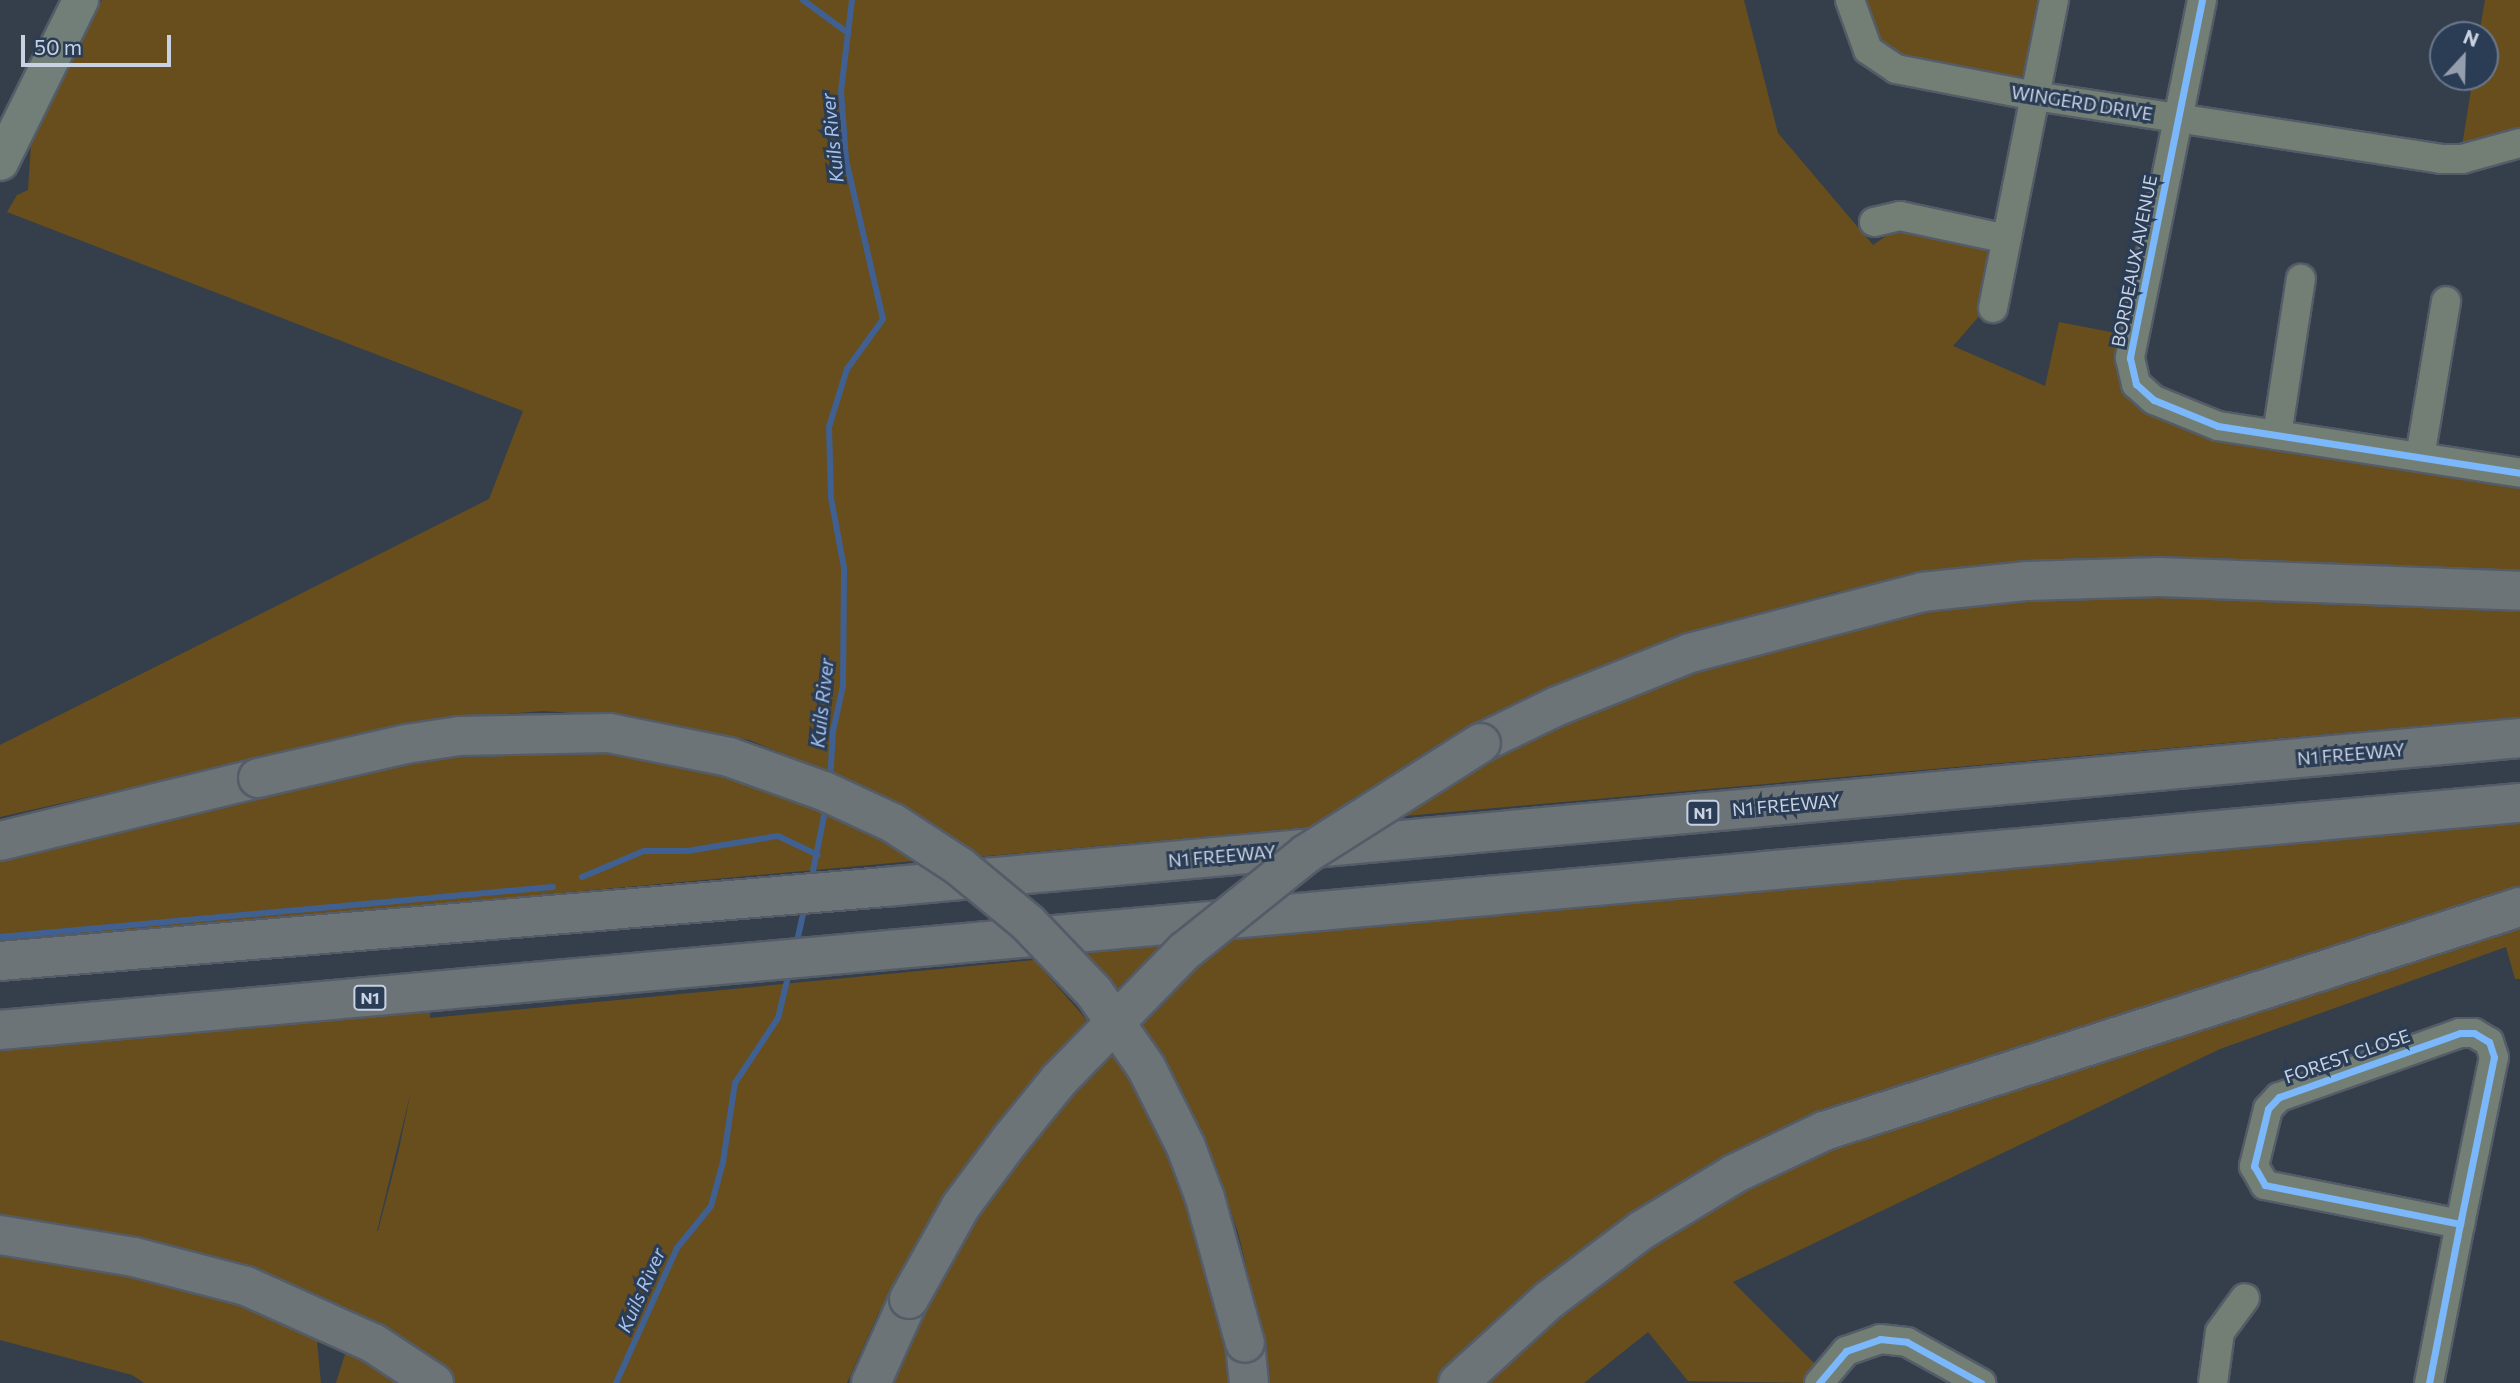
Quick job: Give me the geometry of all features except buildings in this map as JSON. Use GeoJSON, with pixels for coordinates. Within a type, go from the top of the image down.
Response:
{"type":"FeatureCollection","features":[{"type":"Feature","properties":{"kind":"highway"},"geometry":{"type":"LineString","coordinates":[[871,1383],[909,1299],[961,1206],[1059,1080],[1185,951],[1306,854],[1481,743],[1555,707],[1690,653],[1922,592],[2027,581],[2159,577],[2520,591]]}},
{"type":"Feature","properties":{"kind":"highway"},"geometry":{"type":"LineString","coordinates":[[0,841],[405,744],[459,736],[609,733],[729,757],[824,791],[893,823],[959,866],[1028,923],[1094,992],[1146,1067],[1186,1147],[1205,1198],[1245,1343],[1249,1383]]}},
{"type":"Feature","properties":{"kind":"highway","name":"N1 FREEWAY"},"geometry":{"type":"LineString","coordinates":[[0,961],[727,901],[2520,738]]}},
{"type":"Feature","properties":{"kind":"highway","name":"N1"},"geometry":{"type":"LineString","coordinates":[[0,1030],[740,967],[2520,803]]}},
{"type":"Feature","properties":{"kind":"highway"},"geometry":{"type":"LineString","coordinates":[[1458,1383],[1549,1300],[1642,1230],[1734,1174],[1824,1131],[2520,906]]}},
{"type":"Feature","properties":{"kind":"highway"},"geometry":{"type":"LineString","coordinates":[[0,1234],[134,1257],[246,1286],[321,1316],[390,1353],[434,1383]]}},
{"type":"Feature","properties":{"kind":"main road"},"geometry":{"type":"LineString","coordinates":[[0,162],[80,0]]}},
{"type":"Feature","properties":{"kind":"street","name":"WINGERD DRIVE"},"geometry":{"type":"LineString","coordinates":[[1850,0],[1859,35],[1882,62],[1896,69],[2035,96],[2441,159],[2462,159],[2520,143]]}},
{"type":"Feature","properties":{"kind":"street"},"geometry":{"type":"LineString","coordinates":[[1993,308],[2054,0]]}},
{"type":"Feature","properties":{"kind":"street","name":"BORDEAUX AVENUE"},"geometry":{"type":"LineString","coordinates":[[2202,0],[2130,371],[2136,384],[2154,400],[2218,426],[2520,472]]}},
{"type":"Feature","properties":{"kind":"street"},"geometry":{"type":"LineString","coordinates":[[1874,222],[1900,216],[2007,239]]}},
{"type":"Feature","properties":{"kind":"street"},"geometry":{"type":"LineString","coordinates":[[2277,435],[2301,279]]}},
{"type":"Feature","properties":{"kind":"street"},"geometry":{"type":"LineString","coordinates":[[2420,457],[2446,301]]}},
{"type":"Feature","properties":{"kind":"street","name":"FOREST CLOSE"},"geometry":{"type":"LineString","coordinates":[[2428,1383],[2494,1057],[2486,1038],[2460,1033],[2279,1097],[2268,1109],[2254,1166],[2265,1185],[2460,1224]]}},
{"type":"Feature","properties":{"kind":"street"},"geometry":{"type":"LineString","coordinates":[[2213,1383],[2220,1332],[2245,1298]]}},
{"type":"Feature","properties":{"kind":"street"},"geometry":{"type":"LineString","coordinates":[[1819,1383],[1837,1358],[1857,1345],[1880,1339],[1908,1342],[1981,1383]]}},
{"type":"Feature","properties":{"kind":"shaded area"},"geometry":{"type":"Polygon","coordinates":[[[102,0],[1744,0],[1778,133],[1873,245],[1901,226],[1988,250],[1982,313],[1953,346],[2045,386],[2059,322],[2126,335],[2128,392],[2520,481],[2520,571],[2145,557],[2044,561],[1836,592],[1701,630],[1573,678],[1497,713],[1430,750],[1310,827],[976,857],[865,787],[749,740],[638,717],[543,711],[430,720],[0,817],[0,745],[489,499],[523,411],[7,212],[17,195],[28,190],[31,144],[102,0]]]}},
{"type":"Feature","properties":{"kind":"shaded area"},"geometry":{"type":"Polygon","coordinates":[[[1864,0],[2044,0],[2025,74],[2016,79],[1899,56],[1875,37],[1864,0]]]}},
{"type":"Feature","properties":{"kind":"shaded area"},"geometry":{"type":"Polygon","coordinates":[[[2485,0],[2520,0],[2520,130],[2462,146],[2471,91],[2499,91],[2499,21],[2481,21],[2485,0]]]}},
{"type":"Feature","properties":{"kind":"shaded area"},"geometry":{"type":"Polygon","coordinates":[[[2156,589],[2520,604],[2520,717],[1382,818],[1515,741],[1662,679],[1833,627],[1962,603],[2156,589]]]}},
{"type":"Feature","properties":{"kind":"shaded area"},"geometry":{"type":"Polygon","coordinates":[[[615,748],[675,757],[829,806],[925,860],[0,944],[0,854],[438,754],[615,748]]]}},
{"type":"Feature","properties":{"kind":"shaded area"},"geometry":{"type":"Polygon","coordinates":[[[2520,822],[2520,900],[1838,1116],[1445,1383],[1264,1383],[1260,1326],[1239,1236],[1217,1169],[1172,1075],[1135,1018],[1220,939],[2520,822]]]}},
{"type":"Feature","properties":{"kind":"shaded area"},"geometry":{"type":"Polygon","coordinates":[[[2520,921],[2520,979],[2515,979],[2506,947],[2220,1049],[1733,1282],[1822,1371],[1816,1383],[1688,1381],[1648,1332],[1584,1383],[1476,1383],[1599,1275],[1809,1152],[2520,921]]]}},
{"type":"Feature","properties":{"kind":"shaded area"},"geometry":{"type":"Polygon","coordinates":[[[1162,945],[1116,990],[1084,952],[1162,945]]]}},
{"type":"Feature","properties":{"kind":"shaded area"},"geometry":{"type":"Polygon","coordinates":[[[1034,960],[1087,1020],[988,1138],[930,1223],[878,1314],[847,1383],[336,1383],[355,1322],[0,1226],[0,1048],[430,1010],[430,1018],[1034,960]],[[411,1091],[377,1231],[378,1231],[411,1091]]]}},
{"type":"Feature","properties":{"kind":"shaded area"},"geometry":{"type":"Polygon","coordinates":[[[1111,1043],[1135,1078],[1191,1191],[1235,1383],[883,1383],[973,1211],[1111,1043]]]}},
{"type":"Feature","properties":{"kind":"shaded area"},"geometry":{"type":"Polygon","coordinates":[[[0,1249],[202,1288],[316,1331],[321,1383],[144,1383],[132,1375],[0,1340],[0,1249]]]}},
{"type":"Feature","properties":{"kind":"waterway"},"geometry":{"type":"LineString","coordinates":[[803,0],[848,33]]}},
{"type":"Feature","properties":{"kind":"waterway","name":"Kuils River"},"geometry":{"type":"LineString","coordinates":[[830,781],[833,731],[843,686],[844,568],[831,498],[829,427],[847,369],[883,319],[846,160],[841,91],[852,0]]}},
{"type":"Feature","properties":{"kind":"waterway","name":"Kuils River"},"geometry":{"type":"LineString","coordinates":[[811,881],[826,806]]}},
{"type":"Feature","properties":{"kind":"waterway"},"geometry":{"type":"LineString","coordinates":[[582,877],[644,851],[687,851],[778,836],[818,855]]}},
{"type":"Feature","properties":{"kind":"waterway"},"geometry":{"type":"LineString","coordinates":[[0,937],[553,887]]}},
{"type":"Feature","properties":{"kind":"waterway","name":"Kuils River"},"geometry":{"type":"LineString","coordinates":[[796,946],[805,905]]}},
{"type":"Feature","properties":{"kind":"waterway","name":"Kuils River"},"geometry":{"type":"LineString","coordinates":[[616,1383],[677,1248],[711,1206],[723,1162],[735,1083],[778,1018],[789,973]]}},
{"type":"Feature","properties":{"kind":"cycle path"},"geometry":{"type":"LineString","coordinates":[[2202,0],[2130,358],[2136,384],[2154,400],[2218,426],[2520,473]]}},
{"type":"Feature","properties":{"kind":"cycle path"},"geometry":{"type":"LineString","coordinates":[[2429,1383],[2494,1057],[2489,1042],[2474,1033],[2460,1033],[2279,1097],[2268,1109],[2254,1166],[2265,1185],[2460,1224]]}},
{"type":"Feature","properties":{"kind":"cycle path"},"geometry":{"type":"LineString","coordinates":[[1819,1383],[1846,1351],[1880,1339],[1907,1342],[1981,1383]]}}]}
